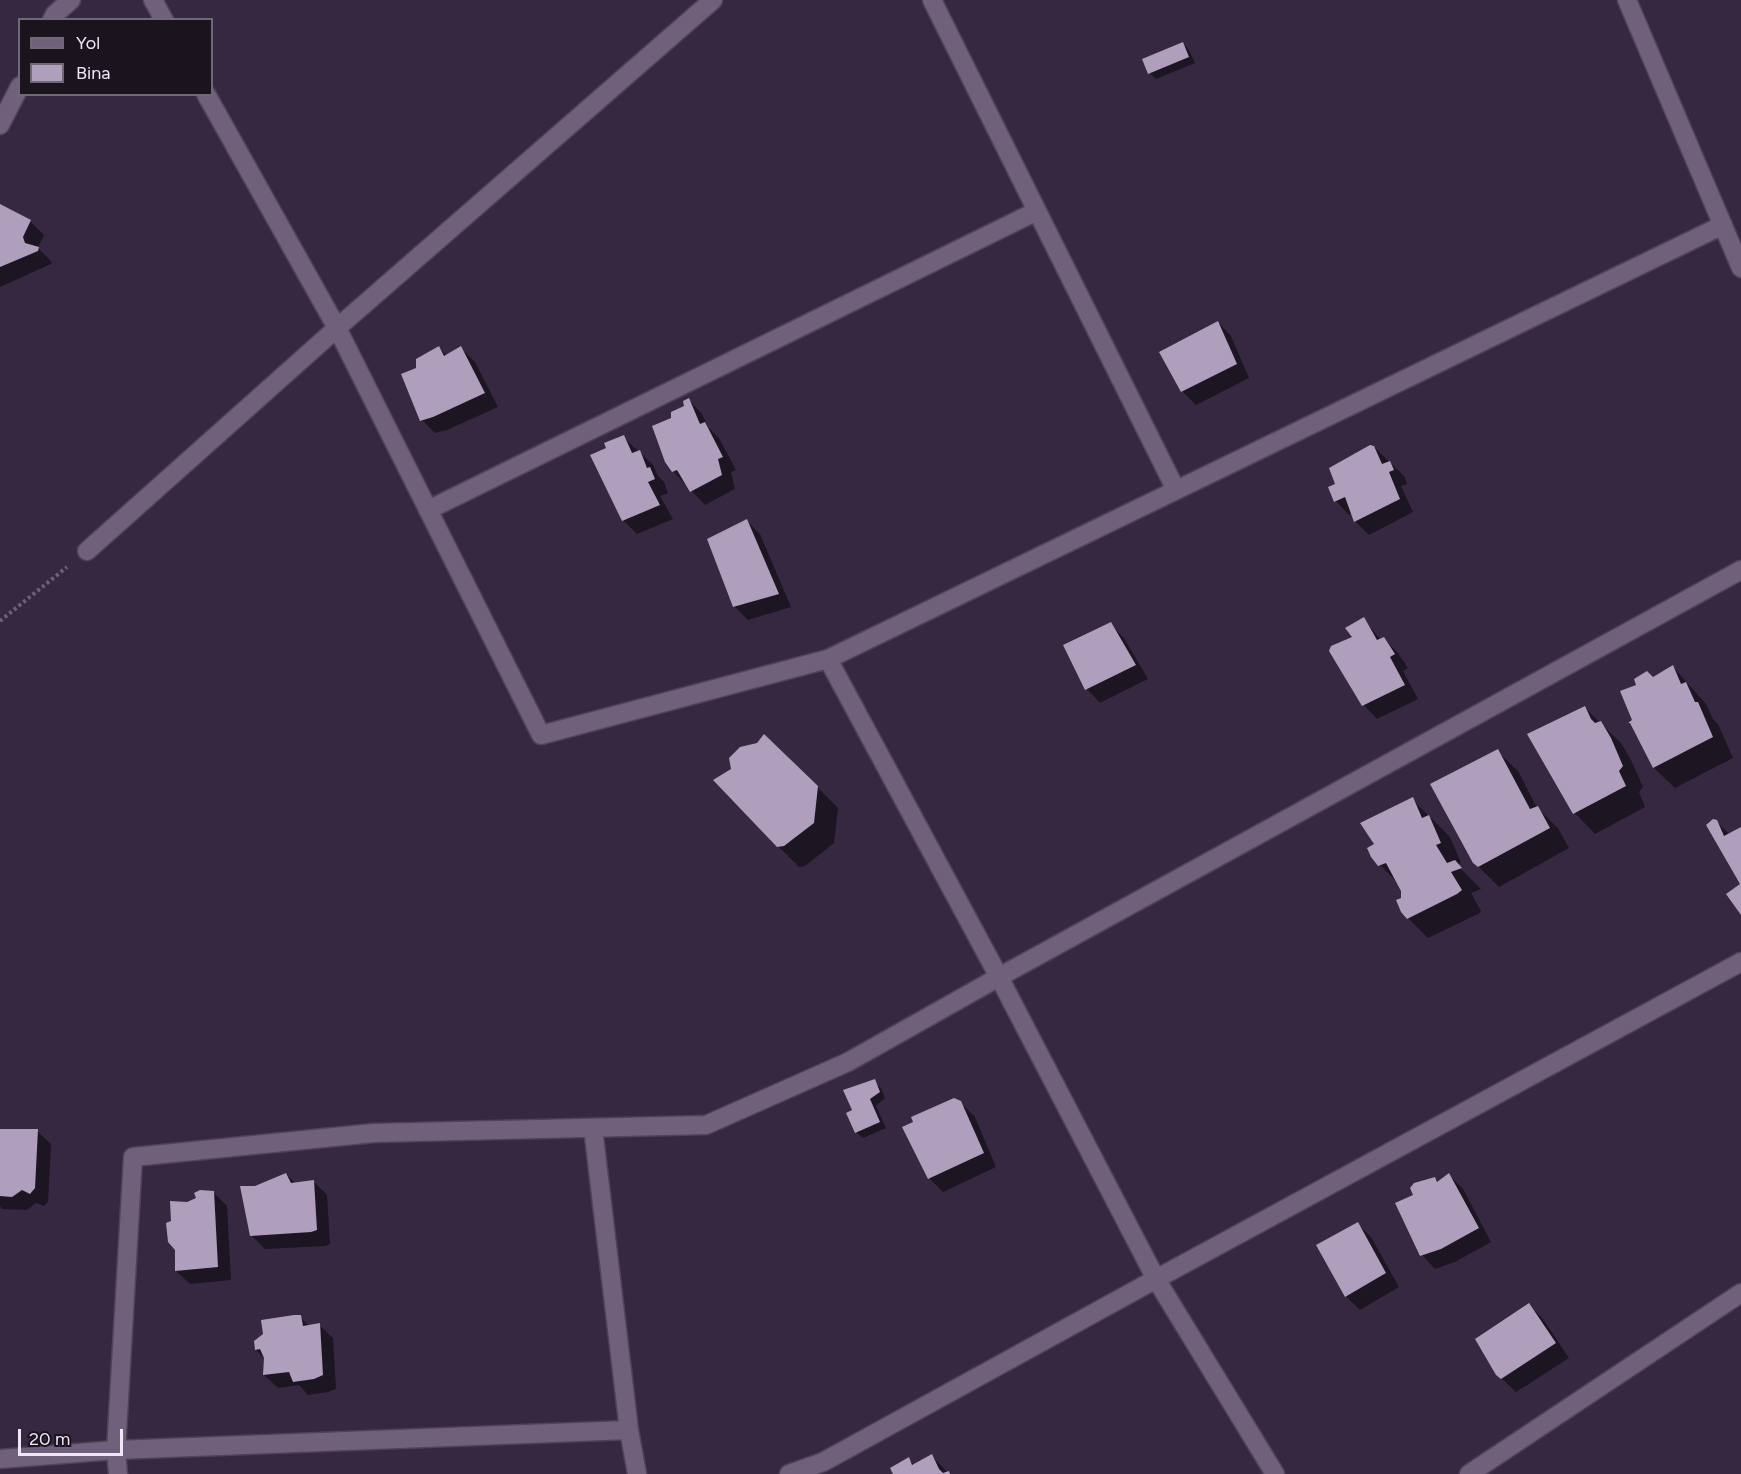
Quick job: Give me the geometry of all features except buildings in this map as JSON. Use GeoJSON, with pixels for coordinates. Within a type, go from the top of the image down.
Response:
{"type":"FeatureCollection","features":[{"type":"Feature","properties":{"kind":"street"},"geometry":{"type":"LineString","coordinates":[[53,18],[71,0]]}},
{"type":"Feature","properties":{"kind":"street"},"geometry":{"type":"LineString","coordinates":[[153,0],[163,18]]}},
{"type":"Feature","properties":{"kind":"street"},"geometry":{"type":"LineString","coordinates":[[87,551],[337,328],[713,0]]}},
{"type":"Feature","properties":{"kind":"street"},"geometry":{"type":"LineString","coordinates":[[932,0],[1176,490]]}},
{"type":"Feature","properties":{"kind":"street"},"geometry":{"type":"LineString","coordinates":[[1627,0],[1741,268]]}},
{"type":"Feature","properties":{"kind":"street"},"geometry":{"type":"LineString","coordinates":[[0,125],[18,90]]}},
{"type":"Feature","properties":{"kind":"street"},"geometry":{"type":"LineString","coordinates":[[207,96],[337,328],[541,735],[828,659],[1723,225]]}},
{"type":"Feature","properties":{"kind":"street"},"geometry":{"type":"LineString","coordinates":[[428,510],[1037,211]]}},
{"type":"Feature","properties":{"kind":"street"},"geometry":{"type":"LineString","coordinates":[[118,1474],[116,1450],[133,1157],[374,1133],[706,1125],[849,1062],[999,977],[1741,570]]}},
{"type":"Feature","properties":{"kind":"street"},"geometry":{"type":"LineString","coordinates":[[828,659],[999,977],[1156,1279],[1275,1474]]}},
{"type":"Feature","properties":{"kind":"street"},"geometry":{"type":"LineString","coordinates":[[789,1474],[823,1462],[1741,962]]}},
{"type":"Feature","properties":{"kind":"street"},"geometry":{"type":"LineString","coordinates":[[593,1128],[629,1430],[637,1474]]}},
{"type":"Feature","properties":{"kind":"street"},"geometry":{"type":"LineString","coordinates":[[1469,1474],[1741,1293]]}},
{"type":"Feature","properties":{"kind":"street"},"geometry":{"type":"LineString","coordinates":[[0,1459],[116,1450],[629,1430]]}},
{"type":"Feature","properties":{"kind":"path"},"geometry":{"type":"LineString","coordinates":[[0,621],[87,551]]}}]}
